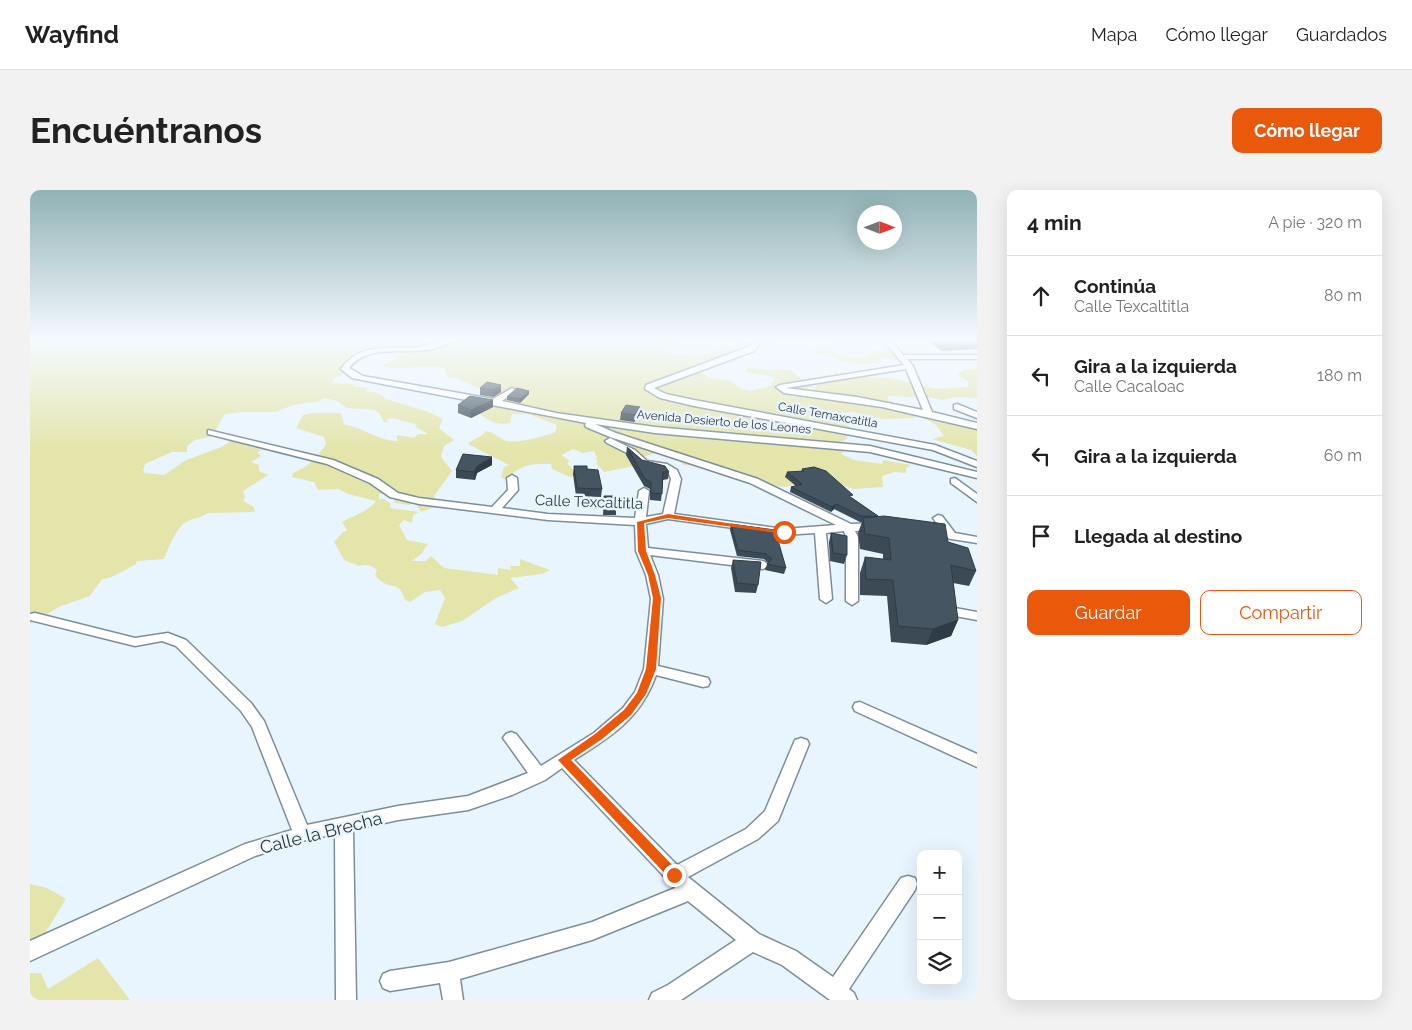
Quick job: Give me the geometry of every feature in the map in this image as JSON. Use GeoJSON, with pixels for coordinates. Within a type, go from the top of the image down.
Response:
{"type":"FeatureCollection","features":[{"type":"Feature","properties":{"kind":"street","name":"Avenida Desierto de los Leones"},"geometry":{"type":"LineString","coordinates":[[361,378],[495,402],[556,416],[681,434],[834,445],[916,459],[977,475]]}},
{"type":"Feature","properties":{"kind":"street","name":"Calle Temaxcatitla"},"geometry":{"type":"LineString","coordinates":[[677,378],[649,389],[663,396],[694,403],[935,448],[977,464]]}},
{"type":"Feature","properties":{"kind":"street"},"geometry":{"type":"LineString","coordinates":[[837,378],[780,387],[783,391],[860,399],[928,412],[977,426]]}},
{"type":"Feature","properties":{"kind":"street"},"geometry":{"type":"LineString","coordinates":[[914,378],[928,412]]}},
{"type":"Feature","properties":{"kind":"street"},"geometry":{"type":"LineString","coordinates":[[495,402],[512,390]]}},
{"type":"Feature","properties":{"kind":"street"},"geometry":{"type":"LineString","coordinates":[[957,407],[977,415]]}},
{"type":"Feature","properties":{"kind":"street"},"geometry":{"type":"LineString","coordinates":[[556,416],[632,452],[644,463],[670,469],[676,479],[668,516]]}},
{"type":"Feature","properties":{"kind":"street"},"geometry":{"type":"LineString","coordinates":[[556,416],[754,481],[848,527],[852,537],[852,601]]}},
{"type":"Feature","properties":{"kind":"street","name":"Calle Texcaltitla"},"geometry":{"type":"LineString","coordinates":[[211,432],[330,462],[374,481],[394,495],[419,501],[548,517],[640,522],[668,516],[784,532],[848,527],[887,527]]}},
{"type":"Feature","properties":{"kind":"street"},"geometry":{"type":"LineString","coordinates":[[884,438],[916,459]]}},
{"type":"Feature","properties":{"kind":"street"},"geometry":{"type":"LineString","coordinates":[[495,510],[513,490],[512,478]]}},
{"type":"Feature","properties":{"kind":"street"},"geometry":{"type":"LineString","coordinates":[[955,481],[977,499]]}},
{"type":"Feature","properties":{"kind":"street","name":"Calle la Brecha"},"geometry":{"type":"LineString","coordinates":[[30,951],[251,850],[302,834],[398,814],[468,803],[506,790],[539,775],[599,737],[628,712],[642,694],[651,669],[657,598],[652,575],[642,551],[640,522],[644,491]]}},
{"type":"Feature","properties":{"kind":"street"},"geometry":{"type":"LineString","coordinates":[[938,518],[951,536]]}},
{"type":"Feature","properties":{"kind":"street"},"geometry":{"type":"LineString","coordinates":[[820,529],[822,554],[826,568],[826,599]]}},
{"type":"Feature","properties":{"kind":"street"},"geometry":{"type":"LineString","coordinates":[[922,532],[977,540]]}},
{"type":"Feature","properties":{"kind":"street"},"geometry":{"type":"LineString","coordinates":[[642,551],[763,565]]}},
{"type":"Feature","properties":{"kind":"street"},"geometry":{"type":"LineString","coordinates":[[955,612],[977,616]]}},
{"type":"Feature","properties":{"kind":"street"},"geometry":{"type":"LineString","coordinates":[[35,617],[135,642],[144,642],[160,636],[173,638],[181,643],[246,707],[259,725],[302,834]]}},
{"type":"Feature","properties":{"kind":"street"},"geometry":{"type":"LineString","coordinates":[[651,669],[703,682]]}},
{"type":"Feature","properties":{"kind":"street"},"geometry":{"type":"LineString","coordinates":[[860,707],[977,761]]}},
{"type":"Feature","properties":{"kind":"street"},"geometry":{"type":"LineString","coordinates":[[511,738],[539,775]]}},
{"type":"Feature","properties":{"kind":"street"},"geometry":{"type":"LineString","coordinates":[[674,875],[752,834],[772,816],[801,744]]}},
{"type":"Feature","properties":{"kind":"street"},"geometry":{"type":"LineString","coordinates":[[564,760],[621,817],[690,891],[752,941],[789,958],[841,996],[908,884]]}},
{"type":"Feature","properties":{"kind":"street"},"geometry":{"type":"LineString","coordinates":[[344,825],[346,1000]]}},
{"type":"Feature","properties":{"kind":"street"},"geometry":{"type":"LineString","coordinates":[[390,981],[449,972],[592,931],[690,891]]}},
{"type":"Feature","properties":{"kind":"street"},"geometry":{"type":"LineString","coordinates":[[659,1000],[675,992],[752,941]]}},
{"type":"Feature","properties":{"kind":"street"},"geometry":{"type":"LineString","coordinates":[[449,972],[453,1000]]}},
{"type":"Feature","properties":{"kind":"green space"},"geometry":{"type":"Polygon","coordinates":[[[30,378],[335,378],[332,383],[354,384],[352,386],[368,388],[365,391],[378,393],[386,399],[429,412],[443,419],[439,428],[454,440],[444,446],[441,457],[452,471],[434,496],[438,506],[421,512],[415,502],[409,505],[395,503],[393,494],[379,494],[379,499],[384,499],[391,504],[390,508],[419,512],[413,515],[412,523],[404,520],[399,525],[407,540],[428,544],[421,554],[412,561],[426,561],[431,556],[444,568],[498,575],[498,568],[511,570],[510,566],[520,566],[520,559],[550,570],[542,574],[510,578],[519,588],[496,598],[462,621],[442,627],[435,624],[445,598],[440,590],[425,592],[410,602],[405,600],[398,587],[385,584],[380,580],[375,575],[377,570],[375,568],[368,565],[359,566],[344,560],[334,542],[347,530],[342,522],[365,511],[376,501],[348,494],[339,489],[318,490],[314,482],[292,477],[293,473],[312,461],[326,444],[324,437],[296,428],[303,415],[311,413],[341,413],[344,424],[378,437],[397,441],[397,435],[414,438],[418,434],[429,434],[417,428],[415,424],[392,418],[386,420],[389,423],[384,422],[379,413],[374,410],[347,408],[337,401],[324,398],[320,401],[293,405],[276,412],[225,414],[214,436],[195,440],[187,446],[187,452],[172,452],[145,464],[143,470],[145,473],[164,475],[186,460],[222,447],[231,441],[262,450],[257,452],[261,456],[251,462],[259,465],[259,471],[268,475],[243,491],[245,497],[243,501],[254,507],[255,512],[208,513],[186,522],[170,544],[164,559],[137,561],[135,565],[102,579],[90,596],[61,606],[30,624],[30,378]]]}},
{"type":"Feature","properties":{"kind":"green space"},"geometry":{"type":"Polygon","coordinates":[[[458,378],[710,378],[730,381],[741,389],[750,391],[771,386],[775,378],[800,378],[809,380],[803,381],[812,383],[814,386],[797,391],[794,387],[786,394],[793,397],[814,391],[818,383],[838,378],[890,378],[937,389],[968,387],[969,382],[962,378],[977,378],[977,398],[956,397],[944,400],[889,396],[887,399],[901,407],[955,420],[958,425],[977,427],[977,456],[971,450],[932,439],[944,436],[936,425],[917,415],[914,417],[917,418],[883,419],[853,412],[839,413],[836,417],[850,427],[845,431],[848,438],[843,441],[852,445],[841,454],[854,460],[882,464],[883,460],[911,465],[906,468],[906,473],[894,472],[882,476],[883,487],[853,489],[839,484],[799,483],[787,487],[757,485],[720,466],[684,465],[675,457],[659,452],[640,458],[639,465],[604,472],[596,463],[598,461],[595,459],[597,458],[594,451],[583,453],[573,449],[561,455],[570,461],[567,463],[578,475],[570,477],[552,469],[551,464],[538,464],[521,468],[506,480],[501,477],[504,467],[509,465],[468,444],[486,431],[507,441],[519,441],[538,438],[555,432],[557,425],[528,414],[512,414],[510,423],[501,424],[493,422],[478,413],[485,391],[458,379],[461,378],[458,378]]]}},
{"type":"Feature","properties":{"kind":"green space"},"geometry":{"type":"Polygon","coordinates":[[[30,884],[47,888],[66,899],[39,943],[30,943],[30,884]]]}},
{"type":"Feature","properties":{"kind":"green space"},"geometry":{"type":"Polygon","coordinates":[[[98,958],[130,1000],[30,1000],[30,973],[41,973],[48,989],[98,958]]]}},
{"type":"Feature","properties":{"kind":"building"},"geometry":{"type":"Polygon","coordinates":[[[487,382],[501,385],[493,390],[480,388],[487,382]]]}},
{"type":"Feature","properties":{"kind":"building"},"geometry":{"type":"Polygon","coordinates":[[[517,388],[529,391],[520,399],[507,397],[517,388]]]}},
{"type":"Feature","properties":{"kind":"building"},"geometry":{"type":"Polygon","coordinates":[[[470,396],[493,400],[471,410],[458,405],[470,396]]]}},
{"type":"Feature","properties":{"kind":"building"},"geometry":{"type":"Polygon","coordinates":[[[626,405],[640,407],[635,415],[621,413],[626,405]]]}},
{"type":"Feature","properties":{"kind":"building"},"geometry":{"type":"Polygon","coordinates":[[[627,447],[642,460],[665,466],[669,472],[663,472],[662,494],[651,493],[651,482],[645,479],[627,447]]]}},
{"type":"Feature","properties":{"kind":"building"},"geometry":{"type":"Polygon","coordinates":[[[463,454],[492,457],[477,466],[474,472],[456,470],[463,454]]]}},
{"type":"Feature","properties":{"kind":"building"},"geometry":{"type":"Polygon","coordinates":[[[574,466],[587,466],[587,469],[598,470],[602,489],[577,488],[574,466]]]}},
{"type":"Feature","properties":{"kind":"building"},"geometry":{"type":"Polygon","coordinates":[[[814,467],[826,471],[853,495],[849,496],[878,516],[861,516],[836,504],[832,507],[791,487],[802,484],[787,472],[804,471],[802,469],[814,467]]]}},
{"type":"Feature","properties":{"kind":"building"},"geometry":{"type":"Polygon","coordinates":[[[604,496],[615,496],[616,507],[604,506],[604,496]]]}},
{"type":"Feature","properties":{"kind":"building"},"geometry":{"type":"Polygon","coordinates":[[[884,516],[945,524],[948,542],[968,548],[976,571],[951,565],[958,620],[933,629],[898,626],[893,580],[866,579],[865,557],[891,560],[889,538],[865,534],[863,518],[884,516]]]}},
{"type":"Feature","properties":{"kind":"building"},"geometry":{"type":"Polygon","coordinates":[[[731,524],[775,530],[786,568],[767,564],[772,559],[766,554],[738,550],[731,524]]]}},
{"type":"Feature","properties":{"kind":"building"},"geometry":{"type":"Polygon","coordinates":[[[831,533],[847,536],[847,555],[833,553],[831,533]]]}},
{"type":"Feature","properties":{"kind":"building"},"geometry":{"type":"Polygon","coordinates":[[[733,560],[761,562],[758,585],[737,583],[733,560]]]}},
{"type":"Feature","properties":{"kind":"route"},"geometry":{"type":"LineString","coordinates":[[674,875],[621,817],[564,760],[599,737],[628,712],[642,694],[651,669],[657,598],[652,575],[642,551],[640,522],[668,516],[784,532]]}}]}
